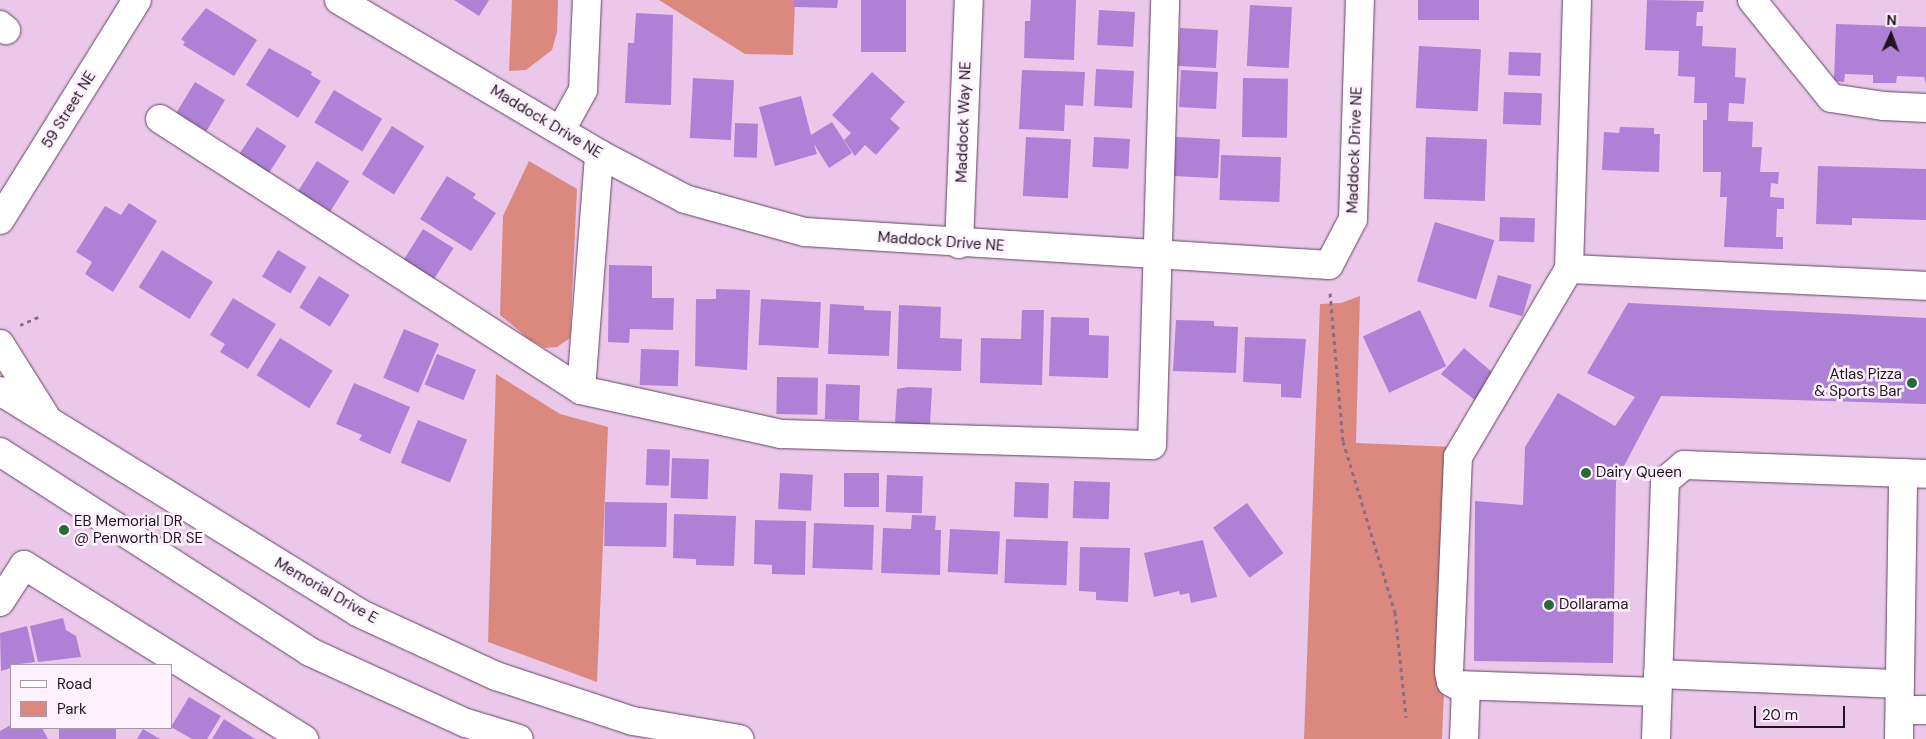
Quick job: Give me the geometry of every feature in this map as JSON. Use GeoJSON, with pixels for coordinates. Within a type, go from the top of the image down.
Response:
{"type":"FeatureCollection","features":[{"type":"Feature","properties":{"kind":"street","name":"59 Street NE"},"geometry":{"type":"LineString","coordinates":[[0,220],[137,0]]}},
{"type":"Feature","properties":{"kind":"street","name":"Maddock Drive NE"},"geometry":{"type":"LineString","coordinates":[[340,0],[599,154],[684,199],[805,232],[959,244],[1329,265],[1353,219],[1360,0]]}},
{"type":"Feature","properties":{"kind":"street"},"geometry":{"type":"LineString","coordinates":[[561,130],[583,90],[587,0]]}},
{"type":"Feature","properties":{"kind":"street","name":"Maddock Way NE"},"geometry":{"type":"LineString","coordinates":[[959,244],[969,0]]}},
{"type":"Feature","properties":{"kind":"street"},"geometry":{"type":"LineString","coordinates":[[160,119],[581,390],[781,434],[1152,445],[1160,256],[1165,0]]}},
{"type":"Feature","properties":{"kind":"street"},"geometry":{"type":"LineString","coordinates":[[1577,0],[1569,270],[1458,457],[1449,672],[1451,682],[1466,686],[1658,683],[1909,701]]}},
{"type":"Feature","properties":{"kind":"street"},"geometry":{"type":"LineString","coordinates":[[1752,0],[1831,98],[1884,106],[1926,108]]}},
{"type":"Feature","properties":{"kind":"street"},"geometry":{"type":"LineString","coordinates":[[581,390],[599,154]]}},
{"type":"Feature","properties":{"kind":"street"},"geometry":{"type":"LineString","coordinates":[[1569,270],[1926,286]]}},
{"type":"Feature","properties":{"kind":"street"},"geometry":{"type":"LineString","coordinates":[[8,335],[49,422]]}},
{"type":"Feature","properties":{"kind":"street","name":"Memorial Drive E"},"geometry":{"type":"LineString","coordinates":[[0,391],[359,613],[496,676],[633,720],[739,739]]}},
{"type":"Feature","properties":{"kind":"street"},"geometry":{"type":"LineString","coordinates":[[0,452],[310,652],[466,723],[519,739]]}},
{"type":"Feature","properties":{"kind":"street"},"geometry":{"type":"LineString","coordinates":[[1656,739],[1665,481],[1684,465],[1915,474],[1909,701],[1899,739]]}},
{"type":"Feature","properties":{"kind":"street"},"geometry":{"type":"LineString","coordinates":[[0,602],[24,564],[304,739]]}},
{"type":"Feature","properties":{"kind":"street"},"geometry":{"type":"LineString","coordinates":[[1464,739],[1466,686]]}},
{"type":"Feature","properties":{"kind":"path"},"geometry":{"type":"LineString","coordinates":[[1329,265],[1343,441],[1395,612],[1406,717]]}},
{"type":"Feature","properties":{"kind":"path"},"geometry":{"type":"LineString","coordinates":[[8,335],[40,316]]}},
{"type":"Feature","properties":{"kind":"green space"},"geometry":{"type":"Polygon","coordinates":[[[512,0],[558,0],[557,32],[552,50],[526,70],[509,71],[512,0]]]}},
{"type":"Feature","properties":{"kind":"green space"},"geometry":{"type":"Polygon","coordinates":[[[659,0],[795,0],[793,55],[745,54],[659,0]]]}},
{"type":"Feature","properties":{"kind":"green space"},"geometry":{"type":"Polygon","coordinates":[[[529,161],[577,189],[570,338],[557,347],[545,348],[529,339],[500,315],[503,216],[529,161]]]}},
{"type":"Feature","properties":{"kind":"green space"},"geometry":{"type":"Polygon","coordinates":[[[1360,296],[1356,443],[1454,447],[1442,739],[1304,739],[1320,304],[1341,303],[1360,296]]]}},
{"type":"Feature","properties":{"kind":"green space"},"geometry":{"type":"Polygon","coordinates":[[[496,374],[560,414],[608,427],[597,682],[488,642],[496,374]]]}},
{"type":"Feature","properties":{"kind":"building"},"geometry":{"type":"Polygon","coordinates":[[[454,0],[489,0],[479,16],[454,0]]]}},
{"type":"Feature","properties":{"kind":"building"},"geometry":{"type":"Polygon","coordinates":[[[794,0],[838,0],[837,8],[794,7],[794,0]]]}},
{"type":"Feature","properties":{"kind":"building"},"geometry":{"type":"Polygon","coordinates":[[[861,0],[906,0],[906,52],[861,52],[861,0]]]}},
{"type":"Feature","properties":{"kind":"building"},"geometry":{"type":"Polygon","coordinates":[[[1031,0],[1076,0],[1074,60],[1024,58],[1025,21],[1030,21],[1031,0]]]}},
{"type":"Feature","properties":{"kind":"building"},"geometry":{"type":"Polygon","coordinates":[[[1418,0],[1479,0],[1479,20],[1418,20],[1418,0]]]}},
{"type":"Feature","properties":{"kind":"building"},"geometry":{"type":"Polygon","coordinates":[[[1647,0],[1704,1],[1703,12],[1697,12],[1696,26],[1703,26],[1702,46],[1736,48],[1735,77],[1746,78],[1744,104],[1729,103],[1728,121],[1753,122],[1752,147],[1762,147],[1760,172],[1779,172],[1778,184],[1771,183],[1770,197],[1784,198],[1784,209],[1777,209],[1776,237],[1783,237],[1783,249],[1724,247],[1727,197],[1720,197],[1721,172],[1703,172],[1703,120],[1707,120],[1707,103],[1694,103],[1695,77],[1678,76],[1679,51],[1645,50],[1647,0]]]}},
{"type":"Feature","properties":{"kind":"building"},"geometry":{"type":"Polygon","coordinates":[[[1250,5],[1292,7],[1289,68],[1247,66],[1250,5]]]}},
{"type":"Feature","properties":{"kind":"building"},"geometry":{"type":"Polygon","coordinates":[[[206,8],[257,40],[234,76],[183,45],[185,42],[181,39],[206,8]]]}},
{"type":"Feature","properties":{"kind":"building"},"geometry":{"type":"Polygon","coordinates":[[[1099,10],[1135,12],[1133,47],[1097,45],[1099,10]]]}},
{"type":"Feature","properties":{"kind":"building"},"geometry":{"type":"Polygon","coordinates":[[[636,13],[673,15],[671,105],[625,103],[628,43],[634,43],[636,13]]]}},
{"type":"Feature","properties":{"kind":"building"},"geometry":{"type":"Polygon","coordinates":[[[1836,24],[1926,27],[1926,84],[1924,77],[1897,76],[1896,83],[1873,83],[1873,75],[1845,74],[1844,82],[1834,81],[1836,24]]]}},
{"type":"Feature","properties":{"kind":"building"},"geometry":{"type":"Polygon","coordinates":[[[1180,28],[1218,30],[1216,68],[1178,66],[1180,28]]]}},
{"type":"Feature","properties":{"kind":"building"},"geometry":{"type":"Polygon","coordinates":[[[1419,46],[1481,49],[1478,111],[1416,108],[1419,46]]]}},
{"type":"Feature","properties":{"kind":"building"},"geometry":{"type":"Polygon","coordinates":[[[269,48],[312,72],[311,75],[321,81],[298,118],[246,85],[269,48]]]}},
{"type":"Feature","properties":{"kind":"building"},"geometry":{"type":"Polygon","coordinates":[[[1509,52],[1541,53],[1540,76],[1508,75],[1509,52]]]}},
{"type":"Feature","properties":{"kind":"building"},"geometry":{"type":"Polygon","coordinates":[[[1096,69],[1134,71],[1132,108],[1094,106],[1096,69]]]}},
{"type":"Feature","properties":{"kind":"building"},"geometry":{"type":"Polygon","coordinates":[[[1022,70],[1085,72],[1083,106],[1065,105],[1064,131],[1019,129],[1022,70]]]}},
{"type":"Feature","properties":{"kind":"building"},"geometry":{"type":"Polygon","coordinates":[[[1181,70],[1218,72],[1216,109],[1179,107],[1181,70]]]}},
{"type":"Feature","properties":{"kind":"building"},"geometry":{"type":"Polygon","coordinates":[[[872,72],[905,102],[890,119],[900,128],[876,155],[865,145],[855,156],[844,140],[851,133],[832,115],[872,72]]]}},
{"type":"Feature","properties":{"kind":"building"},"geometry":{"type":"Polygon","coordinates":[[[693,78],[734,80],[731,140],[690,138],[693,78]]]}},
{"type":"Feature","properties":{"kind":"building"},"geometry":{"type":"Polygon","coordinates":[[[1243,78],[1288,79],[1287,138],[1242,137],[1243,78]]]}},
{"type":"Feature","properties":{"kind":"building"},"geometry":{"type":"Polygon","coordinates":[[[195,82],[225,100],[206,131],[176,113],[195,82]]]}},
{"type":"Feature","properties":{"kind":"building"},"geometry":{"type":"Polygon","coordinates":[[[334,90],[382,119],[362,151],[314,123],[334,90]]]}},
{"type":"Feature","properties":{"kind":"building"},"geometry":{"type":"Polygon","coordinates":[[[1504,92],[1542,93],[1541,125],[1503,124],[1504,92]]]}},
{"type":"Feature","properties":{"kind":"building"},"geometry":{"type":"Polygon","coordinates":[[[801,96],[811,135],[832,122],[852,153],[829,168],[814,144],[817,154],[775,166],[759,107],[801,96]]]}},
{"type":"Feature","properties":{"kind":"building"},"geometry":{"type":"Polygon","coordinates":[[[735,123],[758,124],[757,158],[734,157],[735,123]]]}},
{"type":"Feature","properties":{"kind":"building"},"geometry":{"type":"Polygon","coordinates":[[[392,126],[424,146],[394,194],[362,174],[392,126]]]}},
{"type":"Feature","properties":{"kind":"building"},"geometry":{"type":"Polygon","coordinates":[[[257,127],[286,146],[266,177],[237,158],[257,127]]]}},
{"type":"Feature","properties":{"kind":"building"},"geometry":{"type":"Polygon","coordinates":[[[1620,127],[1654,128],[1654,134],[1660,134],[1659,172],[1602,170],[1604,132],[1619,133],[1620,127]]]}},
{"type":"Feature","properties":{"kind":"building"},"geometry":{"type":"Polygon","coordinates":[[[1026,137],[1071,139],[1068,198],[1023,196],[1026,137]]]}},
{"type":"Feature","properties":{"kind":"building"},"geometry":{"type":"Polygon","coordinates":[[[1094,137],[1130,139],[1128,169],[1092,167],[1094,137]]]}},
{"type":"Feature","properties":{"kind":"building"},"geometry":{"type":"Polygon","coordinates":[[[1176,137],[1220,139],[1218,178],[1174,176],[1176,137]]]}},
{"type":"Feature","properties":{"kind":"building"},"geometry":{"type":"Polygon","coordinates":[[[1426,137],[1487,139],[1485,201],[1424,199],[1426,137]]]}},
{"type":"Feature","properties":{"kind":"building"},"geometry":{"type":"Polygon","coordinates":[[[1221,155],[1281,157],[1279,202],[1219,200],[1221,155]]]}},
{"type":"Feature","properties":{"kind":"building"},"geometry":{"type":"Polygon","coordinates":[[[317,161],[349,181],[330,213],[297,192],[317,161]]]}},
{"type":"Feature","properties":{"kind":"building"},"geometry":{"type":"Polygon","coordinates":[[[1818,166],[1926,169],[1926,220],[1852,218],[1852,225],[1816,224],[1818,166]]]}},
{"type":"Feature","properties":{"kind":"building"},"geometry":{"type":"Polygon","coordinates":[[[447,176],[476,194],[473,198],[496,213],[471,251],[420,219],[447,176]]]}},
{"type":"Feature","properties":{"kind":"building"},"geometry":{"type":"Polygon","coordinates":[[[129,203],[157,221],[113,292],[85,274],[92,262],[76,252],[105,206],[121,215],[129,203]]]}},
{"type":"Feature","properties":{"kind":"building"},"geometry":{"type":"Polygon","coordinates":[[[1500,217],[1535,218],[1534,242],[1499,241],[1500,217]]]}},
{"type":"Feature","properties":{"kind":"building"},"geometry":{"type":"Polygon","coordinates":[[[1435,222],[1494,240],[1476,299],[1417,281],[1435,222]]]}},
{"type":"Feature","properties":{"kind":"building"},"geometry":{"type":"Polygon","coordinates":[[[423,229],[454,248],[433,280],[403,261],[423,229]]]}},
{"type":"Feature","properties":{"kind":"building"},"geometry":{"type":"Polygon","coordinates":[[[162,250],[213,282],[190,319],[139,287],[162,250]]]}},
{"type":"Feature","properties":{"kind":"building"},"geometry":{"type":"Polygon","coordinates":[[[278,250],[306,267],[290,294],[262,277],[278,250]]]}},
{"type":"Feature","properties":{"kind":"building"},"geometry":{"type":"Polygon","coordinates":[[[609,265],[652,266],[652,298],[674,298],[673,330],[630,329],[629,343],[608,342],[609,265]]]}},
{"type":"Feature","properties":{"kind":"building"},"geometry":{"type":"Polygon","coordinates":[[[1498,275],[1532,285],[1523,316],[1489,307],[1498,275]]]}},
{"type":"Feature","properties":{"kind":"building"},"geometry":{"type":"Polygon","coordinates":[[[319,276],[350,295],[330,326],[299,307],[319,276]]]}},
{"type":"Feature","properties":{"kind":"building"},"geometry":{"type":"Polygon","coordinates":[[[716,289],[750,290],[747,370],[695,366],[696,299],[716,299],[716,289]]]}},
{"type":"Feature","properties":{"kind":"building"},"geometry":{"type":"Polygon","coordinates":[[[233,298],[276,324],[248,369],[220,352],[225,344],[210,335],[233,298]]]}},
{"type":"Feature","properties":{"kind":"building"},"geometry":{"type":"Polygon","coordinates":[[[761,299],[821,302],[819,348],[759,345],[761,299]]]}},
{"type":"Feature","properties":{"kind":"building"},"geometry":{"type":"Polygon","coordinates":[[[1628,303],[1926,318],[1926,404],[1661,396],[1616,481],[1613,663],[1474,661],[1475,501],[1523,505],[1525,447],[1558,393],[1615,426],[1635,397],[1587,373],[1628,303]]]}},
{"type":"Feature","properties":{"kind":"building"},"geometry":{"type":"Polygon","coordinates":[[[830,304],[864,306],[864,310],[891,311],[889,356],[828,354],[830,304]]]}},
{"type":"Feature","properties":{"kind":"building"},"geometry":{"type":"Polygon","coordinates":[[[899,305],[941,307],[940,338],[962,339],[961,371],[897,369],[899,305]]]}},
{"type":"Feature","properties":{"kind":"building"},"geometry":{"type":"Polygon","coordinates":[[[1022,310],[1044,310],[1042,385],[980,383],[981,338],[1021,339],[1022,310]]]}},
{"type":"Feature","properties":{"kind":"building"},"geometry":{"type":"Polygon","coordinates":[[[1420,310],[1446,366],[1389,393],[1363,337],[1420,310]]]}},
{"type":"Feature","properties":{"kind":"building"},"geometry":{"type":"Polygon","coordinates":[[[1051,317],[1089,318],[1089,335],[1109,336],[1108,378],[1049,376],[1051,317]]]}},
{"type":"Feature","properties":{"kind":"building"},"geometry":{"type":"Polygon","coordinates":[[[1176,320],[1214,321],[1214,326],[1238,327],[1236,373],[1173,371],[1176,320]]]}},
{"type":"Feature","properties":{"kind":"building"},"geometry":{"type":"Polygon","coordinates":[[[404,329],[439,344],[418,393],[383,378],[404,329]]]}},
{"type":"Feature","properties":{"kind":"building"},"geometry":{"type":"Polygon","coordinates":[[[1245,337],[1306,339],[1301,398],[1281,397],[1281,384],[1243,382],[1245,337]]]}},
{"type":"Feature","properties":{"kind":"building"},"geometry":{"type":"Polygon","coordinates":[[[280,338],[333,371],[309,408],[257,375],[280,338]]]}},
{"type":"Feature","properties":{"kind":"building"},"geometry":{"type":"Polygon","coordinates":[[[1464,348],[1493,373],[1475,400],[1441,374],[1464,348]]]}},
{"type":"Feature","properties":{"kind":"building"},"geometry":{"type":"Polygon","coordinates":[[[641,349],[679,350],[678,386],[640,385],[641,349]]]}},
{"type":"Feature","properties":{"kind":"building"},"geometry":{"type":"Polygon","coordinates":[[[437,354],[476,370],[464,400],[425,385],[437,354]]]}},
{"type":"Feature","properties":{"kind":"building"},"geometry":{"type":"Polygon","coordinates":[[[777,377],[818,378],[817,415],[776,414],[777,377]]]}},
{"type":"Feature","properties":{"kind":"building"},"geometry":{"type":"Polygon","coordinates":[[[354,383],[410,407],[390,454],[359,440],[362,435],[336,424],[354,383]]]}},
{"type":"Feature","properties":{"kind":"building"},"geometry":{"type":"Polygon","coordinates":[[[826,384],[860,385],[859,420],[825,419],[826,384]]]}},
{"type":"Feature","properties":{"kind":"building"},"geometry":{"type":"Polygon","coordinates":[[[908,387],[932,388],[930,425],[895,424],[897,389],[908,387]]]}},
{"type":"Feature","properties":{"kind":"building"},"geometry":{"type":"Polygon","coordinates":[[[418,420],[467,440],[450,483],[401,463],[418,420]]]}},
{"type":"Feature","properties":{"kind":"building"},"geometry":{"type":"Polygon","coordinates":[[[647,449],[670,450],[669,486],[646,485],[647,449]]]}},
{"type":"Feature","properties":{"kind":"building"},"geometry":{"type":"Polygon","coordinates":[[[672,458],[709,459],[708,499],[671,498],[672,458]]]}},
{"type":"Feature","properties":{"kind":"building"},"geometry":{"type":"Polygon","coordinates":[[[780,473],[813,475],[811,511],[778,509],[780,473]]]}},
{"type":"Feature","properties":{"kind":"building"},"geometry":{"type":"Polygon","coordinates":[[[844,473],[879,473],[879,507],[844,507],[844,473]]]}},
{"type":"Feature","properties":{"kind":"building"},"geometry":{"type":"Polygon","coordinates":[[[887,475],[923,476],[922,513],[886,512],[887,475]]]}},
{"type":"Feature","properties":{"kind":"building"},"geometry":{"type":"Polygon","coordinates":[[[1074,481],[1110,482],[1109,519],[1073,518],[1074,481]]]}},
{"type":"Feature","properties":{"kind":"building"},"geometry":{"type":"Polygon","coordinates":[[[1015,482],[1049,483],[1048,518],[1014,517],[1015,482]]]}},
{"type":"Feature","properties":{"kind":"building"},"geometry":{"type":"Polygon","coordinates":[[[605,502],[667,503],[666,547],[604,546],[605,502]]]}},
{"type":"Feature","properties":{"kind":"building"},"geometry":{"type":"Polygon","coordinates":[[[1247,503],[1283,553],[1249,578],[1213,528],[1247,503]]]}},
{"type":"Feature","properties":{"kind":"building"},"geometry":{"type":"Polygon","coordinates":[[[674,514],[736,516],[734,566],[696,565],[696,559],[673,558],[674,514]]]}},
{"type":"Feature","properties":{"kind":"building"},"geometry":{"type":"Polygon","coordinates":[[[912,515],[936,516],[935,530],[941,530],[940,575],[881,573],[883,528],[911,529],[912,515]]]}},
{"type":"Feature","properties":{"kind":"building"},"geometry":{"type":"Polygon","coordinates":[[[755,520],[806,521],[805,575],[772,574],[772,565],[754,564],[755,520]]]}},
{"type":"Feature","properties":{"kind":"building"},"geometry":{"type":"Polygon","coordinates":[[[814,523],[874,525],[872,570],[812,568],[814,523]]]}},
{"type":"Feature","properties":{"kind":"building"},"geometry":{"type":"Polygon","coordinates":[[[950,529],[1000,532],[998,575],[948,572],[950,529]]]}},
{"type":"Feature","properties":{"kind":"building"},"geometry":{"type":"Polygon","coordinates":[[[1006,539],[1068,541],[1066,585],[1004,583],[1006,539]]]}},
{"type":"Feature","properties":{"kind":"building"},"geometry":{"type":"Polygon","coordinates":[[[1203,540],[1217,597],[1191,603],[1189,593],[1180,595],[1179,591],[1154,597],[1144,553],[1203,540]]]}},
{"type":"Feature","properties":{"kind":"building"},"geometry":{"type":"Polygon","coordinates":[[[1080,547],[1130,548],[1128,602],[1096,600],[1096,592],[1079,591],[1080,547]]]}},
{"type":"Feature","properties":{"kind":"building"},"geometry":{"type":"Polygon","coordinates":[[[63,618],[66,630],[76,636],[81,657],[38,662],[30,626],[63,618]]]}},
{"type":"Feature","properties":{"kind":"building"},"geometry":{"type":"Polygon","coordinates":[[[27,626],[35,662],[10,664],[10,668],[1,671],[0,633],[27,626]]]}},
{"type":"Feature","properties":{"kind":"building"},"geometry":{"type":"Polygon","coordinates":[[[189,697],[221,716],[207,739],[192,739],[172,728],[189,697]]]}},
{"type":"Feature","properties":{"kind":"building"},"geometry":{"type":"Polygon","coordinates":[[[224,719],[255,739],[212,739],[224,719]]]}},
{"type":"Feature","properties":{"kind":"building"},"geometry":{"type":"Polygon","coordinates":[[[10,726],[10,729],[43,729],[48,739],[0,739],[0,731],[10,726]]]}},
{"type":"Feature","properties":{"kind":"building"},"geometry":{"type":"Polygon","coordinates":[[[59,729],[116,729],[116,739],[59,739],[59,729]]]}},
{"type":"Feature","properties":{"kind":"building"},"geometry":{"type":"Polygon","coordinates":[[[143,729],[160,739],[137,739],[143,729]]]}},
{"type":"Feature","properties":{"kind":"place","name":"Atlas Pizza & Sports Bar"},"geometry":{"type":"Point","coordinates":[1912,383]}},
{"type":"Feature","properties":{"kind":"place","name":"Dairy Queen"},"geometry":{"type":"Point","coordinates":[1586,473]}},
{"type":"Feature","properties":{"kind":"place","name":"EB Memorial DR @ Penworth DR SE"},"geometry":{"type":"Point","coordinates":[64,530]}},
{"type":"Feature","properties":{"kind":"place","name":"Dollarama"},"geometry":{"type":"Point","coordinates":[1549,605]}}]}
